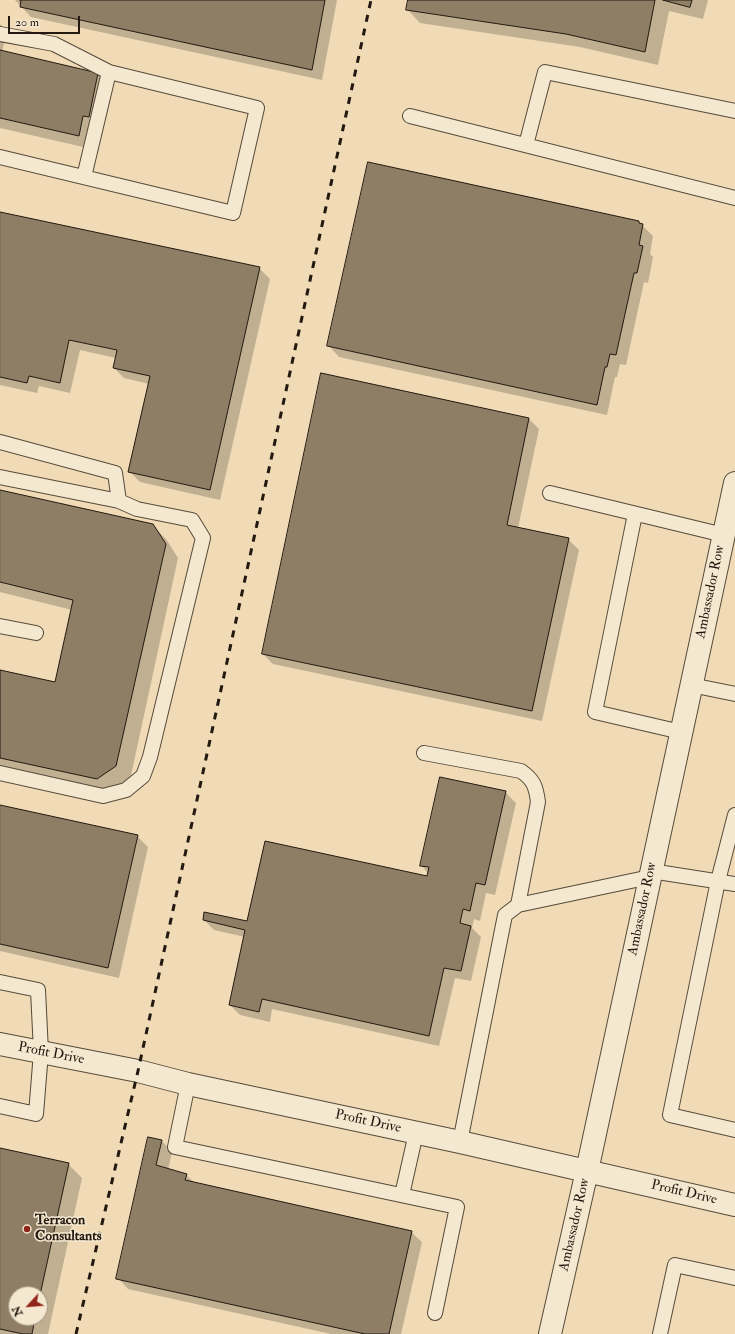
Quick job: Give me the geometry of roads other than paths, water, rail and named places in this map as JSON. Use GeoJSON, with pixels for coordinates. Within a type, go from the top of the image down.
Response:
{"type":"FeatureCollection","features":[{"type":"Feature","properties":{"kind":"street","name":"Ambassador Row"},"geometry":{"type":"LineString","coordinates":[[550,1334],[587,1171],[735,483]]}},
{"type":"Feature","properties":{"kind":"street","name":"Profit Drive"},"geometry":{"type":"LineString","coordinates":[[0,1044],[138,1071],[188,1084],[460,1142],[735,1205]]}},
{"type":"Feature","properties":{"kind":"lane"},"geometry":{"type":"LineString","coordinates":[[0,34],[54,44],[109,72],[257,108],[234,213],[0,157]]}},
{"type":"Feature","properties":{"kind":"lane"},"geometry":{"type":"LineString","coordinates":[[84,178],[109,72]]}},
{"type":"Feature","properties":{"kind":"lane"},"geometry":{"type":"LineString","coordinates":[[526,145],[545,72],[735,111]]}},
{"type":"Feature","properties":{"kind":"lane"},"geometry":{"type":"LineString","coordinates":[[410,116],[735,198]]}},
{"type":"Feature","properties":{"kind":"lane"},"geometry":{"type":"LineString","coordinates":[[0,442],[115,473],[119,501]]}},
{"type":"Feature","properties":{"kind":"lane"},"geometry":{"type":"LineString","coordinates":[[0,477],[119,501],[137,509],[192,520],[203,538],[150,757],[143,776],[126,790],[102,796],[0,773]]}},
{"type":"Feature","properties":{"kind":"lane"},"geometry":{"type":"LineString","coordinates":[[550,493],[724,535]]}},
{"type":"Feature","properties":{"kind":"lane"},"geometry":{"type":"LineString","coordinates":[[635,514],[595,712],[681,732]]}},
{"type":"Feature","properties":{"kind":"lane"},"geometry":{"type":"LineString","coordinates":[[0,626],[36,633]]}},
{"type":"Feature","properties":{"kind":"lane"},"geometry":{"type":"LineString","coordinates":[[692,685],[735,694]]}},
{"type":"Feature","properties":{"kind":"lane"},"geometry":{"type":"LineString","coordinates":[[424,753],[521,771],[531,778],[536,790],[538,802],[518,905]]}},
{"type":"Feature","properties":{"kind":"lane"},"geometry":{"type":"LineString","coordinates":[[735,815],[718,882],[670,1115],[735,1130]]}},
{"type":"Feature","properties":{"kind":"lane"},"geometry":{"type":"LineString","coordinates":[[460,1142],[505,915],[518,905],[650,874],[735,884]]}},
{"type":"Feature","properties":{"kind":"lane"},"geometry":{"type":"LineString","coordinates":[[0,982],[38,990],[41,1052],[36,1114],[0,1106]]}},
{"type":"Feature","properties":{"kind":"lane"},"geometry":{"type":"LineString","coordinates":[[188,1084],[175,1147],[457,1207],[435,1313]]}},
{"type":"Feature","properties":{"kind":"lane"},"geometry":{"type":"LineString","coordinates":[[402,1195],[416,1133]]}},
{"type":"Feature","properties":{"kind":"lane"},"geometry":{"type":"LineString","coordinates":[[660,1334],[675,1265],[735,1278]]}},
{"type":"Feature","properties":{"kind":"railway"},"geometry":{"type":"LineString","coordinates":[[76,1334],[138,1071],[371,0]]}},
{"type":"Feature","properties":{"kind":"place","name":"Terracon Consultants"},"geometry":{"type":"Point","coordinates":[27,1229]}}]}
